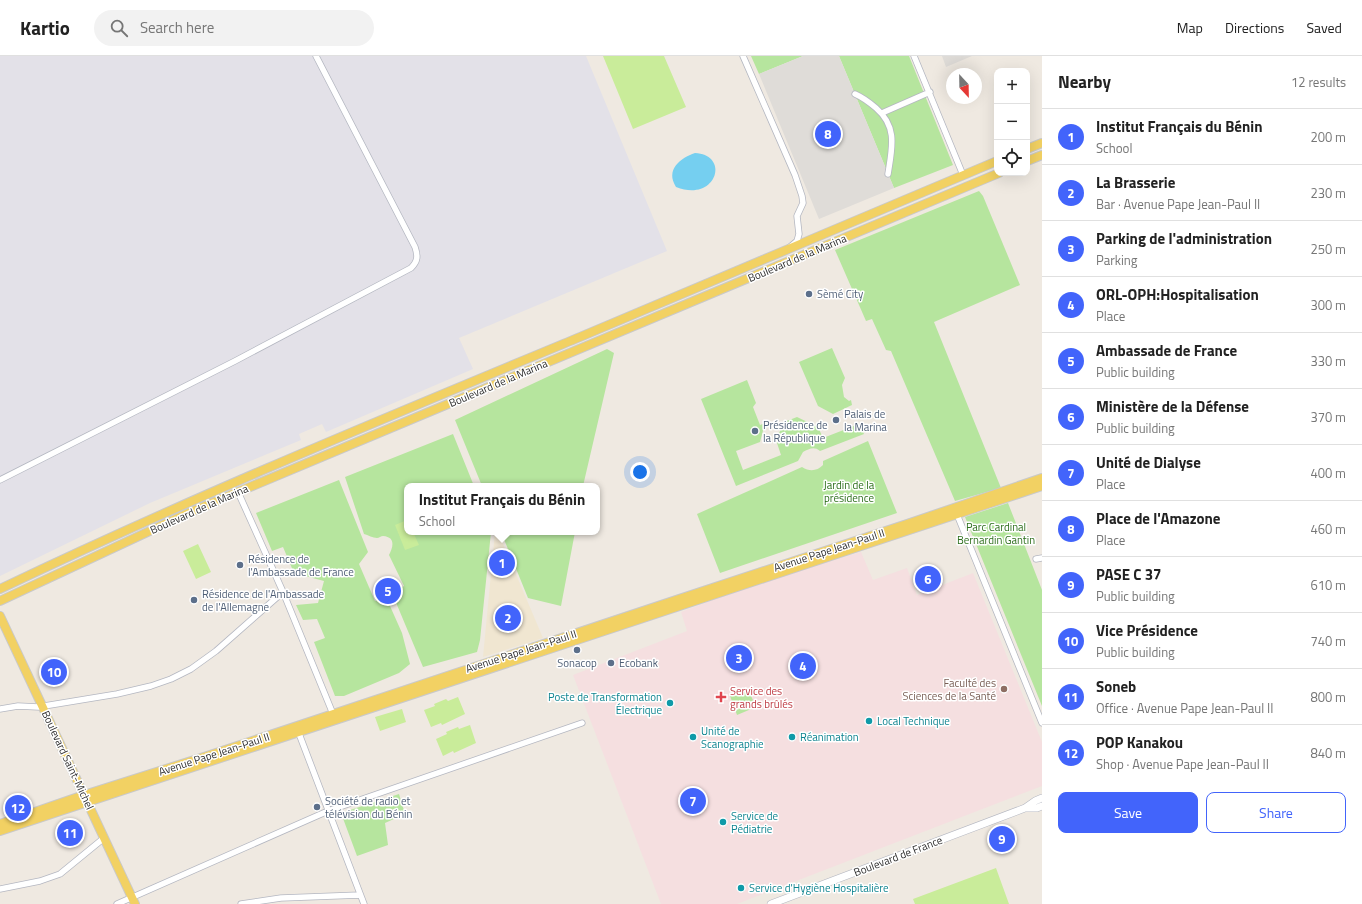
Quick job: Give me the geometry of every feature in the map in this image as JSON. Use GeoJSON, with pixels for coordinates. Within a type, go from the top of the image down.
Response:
{"type":"FeatureCollection","features":[{"type":"Feature","properties":{"kind":"main road"},"geometry":{"type":"LineString","coordinates":[[1030,148],[1042,143]]}},
{"type":"Feature","properties":{"kind":"main road"},"geometry":{"type":"LineString","coordinates":[[1030,160],[1042,155]]}},
{"type":"Feature","properties":{"kind":"main road","name":"Boulevard de la Marina"},"geometry":{"type":"LineString","coordinates":[[0,589],[180,505],[312,448],[994,163]]}},
{"type":"Feature","properties":{"kind":"main road","name":"Boulevard de la Marina"},"geometry":{"type":"LineString","coordinates":[[0,601],[184,515],[994,175]]}},
{"type":"Feature","properties":{"kind":"main road"},"geometry":{"type":"LineString","coordinates":[[651,307],[651,319]]}},
{"type":"Feature","properties":{"kind":"main road"},"geometry":{"type":"LineString","coordinates":[[624,319],[626,329]]}},
{"type":"Feature","properties":{"kind":"main road","name":"Avenue Pape Jean-Paul II"},"geometry":{"type":"LineString","coordinates":[[955,511],[1042,478]]}},
{"type":"Feature","properties":{"kind":"main road","name":"Avenue Pape Jean-Paul II"},"geometry":{"type":"LineString","coordinates":[[0,824],[86,799],[297,730],[955,511],[1042,486]]}},
{"type":"Feature","properties":{"kind":"main road","name":"Boulevard Saint-Michel"},"geometry":{"type":"LineString","coordinates":[[0,616],[134,900]]}},
{"type":"Feature","properties":{"kind":"main road","name":"Avenue Pape Jean-Paul II"},"geometry":{"type":"LineString","coordinates":[[297,730],[333,714],[606,627]]}},
{"type":"Feature","properties":{"kind":"main road","name":"Avenue Pape Jean-Paul II"},"geometry":{"type":"LineString","coordinates":[[0,831],[86,799]]}},
{"type":"Feature","properties":{"kind":"street"},"geometry":{"type":"LineString","coordinates":[[0,480],[235,361],[411,268],[415,264],[417,253],[415,247],[316,56]]}},
{"type":"Feature","properties":{"kind":"street"},"geometry":{"type":"LineString","coordinates":[[743,56],[795,175],[802,196],[803,203],[797,216],[799,234],[797,240],[786,250]]}},
{"type":"Feature","properties":{"kind":"street"},"geometry":{"type":"LineString","coordinates":[[914,56],[964,175]]}},
{"type":"Feature","properties":{"kind":"street"},"geometry":{"type":"LineString","coordinates":[[882,113],[930,92]]}},
{"type":"Feature","properties":{"kind":"street"},"geometry":{"type":"LineString","coordinates":[[855,94],[866,99],[882,113],[890,126],[892,138],[888,174]]}},
{"type":"Feature","properties":{"kind":"street"},"geometry":{"type":"LineString","coordinates":[[238,492],[283,592],[333,714]]}},
{"type":"Feature","properties":{"kind":"street"},"geometry":{"type":"LineString","coordinates":[[955,511],[1042,723]]}},
{"type":"Feature","properties":{"kind":"street"},"geometry":{"type":"LineString","coordinates":[[0,710],[18,706],[42,706],[142,689],[162,683],[198,664],[225,644],[283,592]]}},
{"type":"Feature","properties":{"kind":"street"},"geometry":{"type":"LineString","coordinates":[[117,904],[134,900],[328,811],[582,723]]}},
{"type":"Feature","properties":{"kind":"street"},"geometry":{"type":"LineString","coordinates":[[297,730],[364,904]]}},
{"type":"Feature","properties":{"kind":"street","name":"Boulevard de France"},"geometry":{"type":"LineString","coordinates":[[771,904],[1025,808],[1042,798]]}},
{"type":"Feature","properties":{"kind":"street","name":"Boulevard de France"},"geometry":{"type":"LineString","coordinates":[[1025,808],[1036,808],[1042,806]]}},
{"type":"Feature","properties":{"kind":"street"},"geometry":{"type":"LineString","coordinates":[[0,889],[40,881],[60,874],[104,838]]}},
{"type":"Feature","properties":{"kind":"street"},"geometry":{"type":"LineString","coordinates":[[242,904],[281,898],[360,895]]}},
{"type":"Feature","properties":{"kind":"shaded area"},"geometry":{"type":"Polygon","coordinates":[[[0,56],[586,56],[667,251],[459,338],[473,369],[326,432],[322,424],[299,434],[301,440],[150,503],[0,576],[0,56]]]}},
{"type":"Feature","properties":{"kind":"shaded area"},"geometry":{"type":"Polygon","coordinates":[[[803,56],[839,56],[894,188],[819,219],[759,74],[803,56]]]}},
{"type":"Feature","properties":{"kind":"shaded area"},"geometry":{"type":"Polygon","coordinates":[[[942,56],[972,56],[946,67],[942,56]]]}},
{"type":"Feature","properties":{"kind":"shaded area"},"geometry":{"type":"Polygon","coordinates":[[[495,535],[499,535],[543,638],[483,657],[495,535]]]}},
{"type":"Feature","properties":{"kind":"shaded area"},"geometry":{"type":"Polygon","coordinates":[[[861,552],[873,580],[907,568],[917,595],[973,573],[1042,742],[1042,786],[737,904],[661,904],[573,675],[687,631],[681,612],[752,585],[861,552]]]}},
{"type":"Feature","properties":{"kind":"green space"},"geometry":{"type":"Polygon","coordinates":[[[603,56],[664,56],[686,107],[633,129],[603,56]]]}},
{"type":"Feature","properties":{"kind":"green space"},"geometry":{"type":"Polygon","coordinates":[[[751,56],[803,56],[759,74],[751,56]]]}},
{"type":"Feature","properties":{"kind":"green space"},"geometry":{"type":"Polygon","coordinates":[[[839,56],[909,56],[953,165],[894,188],[839,56]]]}},
{"type":"Feature","properties":{"kind":"green space"},"geometry":{"type":"Polygon","coordinates":[[[979,191],[983,196],[1020,285],[934,322],[1001,488],[955,501],[891,351],[886,350],[872,319],[866,321],[835,250],[979,191]]]}},
{"type":"Feature","properties":{"kind":"green space"},"geometry":{"type":"Polygon","coordinates":[[[832,348],[845,378],[842,385],[844,397],[849,401],[851,400],[852,405],[833,414],[818,406],[799,362],[832,348]]]}},
{"type":"Feature","properties":{"kind":"green space"},"geometry":{"type":"Polygon","coordinates":[[[607,349],[614,353],[584,483],[481,483],[455,420],[607,349]]]}},
{"type":"Feature","properties":{"kind":"green space"},"geometry":{"type":"Polygon","coordinates":[[[747,380],[756,403],[753,407],[760,425],[765,423],[760,442],[736,451],[743,470],[781,455],[776,440],[784,422],[797,417],[818,427],[823,438],[859,424],[864,434],[820,451],[814,448],[807,450],[803,452],[798,461],[736,486],[701,399],[747,380]]]}},
{"type":"Feature","properties":{"kind":"green space"},"geometry":{"type":"Polygon","coordinates":[[[453,434],[473,483],[404,483],[404,535],[491,535],[480,640],[477,652],[423,667],[392,593],[404,586],[389,555],[392,549],[392,540],[383,536],[375,538],[364,534],[345,477],[453,434]]]}},
{"type":"Feature","properties":{"kind":"green space","name":"Jardin de la présidence"},"geometry":{"type":"Polygon","coordinates":[[[868,441],[897,513],[720,573],[697,514],[802,467],[811,470],[818,469],[823,465],[823,461],[868,441]]]}},
{"type":"Feature","properties":{"kind":"green space"},"geometry":{"type":"Polygon","coordinates":[[[339,480],[368,552],[359,564],[375,601],[386,597],[402,633],[410,664],[399,673],[344,696],[335,696],[314,642],[325,638],[317,619],[303,620],[296,605],[318,603],[324,581],[294,573],[283,547],[272,551],[256,513],[339,480]]]}},
{"type":"Feature","properties":{"kind":"green space","name":"Parc Cardinal Bernardin Gantin"},"geometry":{"type":"Polygon","coordinates":[[[1008,503],[1042,590],[1042,706],[965,517],[1008,503]]]}},
{"type":"Feature","properties":{"kind":"green space"},"geometry":{"type":"Polygon","coordinates":[[[404,521],[404,535],[414,535],[419,545],[405,550],[395,525],[404,521]]]}},
{"type":"Feature","properties":{"kind":"green space"},"geometry":{"type":"Polygon","coordinates":[[[502,535],[574,535],[561,606],[528,598],[502,535]]]}},
{"type":"Feature","properties":{"kind":"green space"},"geometry":{"type":"Polygon","coordinates":[[[198,544],[211,572],[196,579],[183,551],[198,544]]]}},
{"type":"Feature","properties":{"kind":"green space"},"geometry":{"type":"Polygon","coordinates":[[[748,689],[756,707],[737,715],[730,696],[748,689]]]}},
{"type":"Feature","properties":{"kind":"green space"},"geometry":{"type":"Polygon","coordinates":[[[458,697],[465,714],[442,725],[441,723],[431,727],[424,710],[435,706],[434,704],[446,699],[448,701],[458,697]]]}},
{"type":"Feature","properties":{"kind":"green space"},"geometry":{"type":"Polygon","coordinates":[[[402,709],[406,722],[380,731],[375,717],[402,709]]]}},
{"type":"Feature","properties":{"kind":"green space"},"geometry":{"type":"Polygon","coordinates":[[[470,725],[476,743],[454,753],[453,751],[443,756],[436,739],[447,734],[446,732],[458,727],[459,729],[470,725]]]}},
{"type":"Feature","properties":{"kind":"green space"},"geometry":{"type":"Polygon","coordinates":[[[399,794],[405,814],[385,823],[388,845],[357,856],[341,813],[399,794]]]}},
{"type":"Feature","properties":{"kind":"green space"},"geometry":{"type":"Polygon","coordinates":[[[996,868],[1009,904],[915,904],[913,899],[996,868]]]}},
{"type":"Feature","properties":{"kind":"water"},"geometry":{"type":"Polygon","coordinates":[[[695,153],[706,156],[713,161],[715,169],[714,177],[709,184],[701,189],[690,190],[676,187],[673,181],[673,170],[679,161],[695,153]]]}},
{"type":"Feature","properties":{"kind":"place","name":"Place de l'Amazone"},"geometry":{"type":"Point","coordinates":[828,134]}},
{"type":"Feature","properties":{"kind":"place","name":"Sèmé City"},"geometry":{"type":"Point","coordinates":[809,294]}},
{"type":"Feature","properties":{"kind":"place","name":"Palais de la Marina"},"geometry":{"type":"Point","coordinates":[836,420]}},
{"type":"Feature","properties":{"kind":"place","name":"Présidence de la République"},"geometry":{"type":"Point","coordinates":[755,431]}},
{"type":"Feature","properties":{"kind":"place","name":"Institut Français du Bénin"},"geometry":{"type":"Point","coordinates":[502,563]}},
{"type":"Feature","properties":{"kind":"place","name":"Résidence de l'Ambassade de France"},"geometry":{"type":"Point","coordinates":[240,565]}},
{"type":"Feature","properties":{"kind":"place","name":"Ministère de la Défense"},"geometry":{"type":"Point","coordinates":[928,579]}},
{"type":"Feature","properties":{"kind":"place","name":"Ambassade de France"},"geometry":{"type":"Point","coordinates":[388,591]}},
{"type":"Feature","properties":{"kind":"place","name":"Résidence de l'Ambassade de l'Allemagne"},"geometry":{"type":"Point","coordinates":[194,600]}},
{"type":"Feature","properties":{"kind":"place","name":"La Brasserie"},"geometry":{"type":"Point","coordinates":[508,618]}},
{"type":"Feature","properties":{"kind":"place","name":"Sonacop"},"geometry":{"type":"Point","coordinates":[577,650]}},
{"type":"Feature","properties":{"kind":"place","name":"Parking de l'administration"},"geometry":{"type":"Point","coordinates":[739,658]}},
{"type":"Feature","properties":{"kind":"place","name":"Ecobank"},"geometry":{"type":"Point","coordinates":[611,663]}},
{"type":"Feature","properties":{"kind":"place","name":"ORL-OPH:Hospitalisation"},"geometry":{"type":"Point","coordinates":[803,666]}},
{"type":"Feature","properties":{"kind":"place","name":"Vice Présidence"},"geometry":{"type":"Point","coordinates":[54,672]}},
{"type":"Feature","properties":{"kind":"place","name":"Faculté des Sciences de la Santé"},"geometry":{"type":"Point","coordinates":[1004,689]}},
{"type":"Feature","properties":{"kind":"place","name":"Service des grands brûlés"},"geometry":{"type":"Point","coordinates":[721,697]}},
{"type":"Feature","properties":{"kind":"place","name":"Poste de Transformation Électrique"},"geometry":{"type":"Point","coordinates":[670,703]}},
{"type":"Feature","properties":{"kind":"place","name":"Local Technique"},"geometry":{"type":"Point","coordinates":[869,721]}},
{"type":"Feature","properties":{"kind":"place","name":"Unité de Scanographie"},"geometry":{"type":"Point","coordinates":[693,737]}},
{"type":"Feature","properties":{"kind":"place","name":"Réanimation"},"geometry":{"type":"Point","coordinates":[792,737]}},
{"type":"Feature","properties":{"kind":"place","name":"Unité de Dialyse"},"geometry":{"type":"Point","coordinates":[693,801]}},
{"type":"Feature","properties":{"kind":"place","name":"Société de radio et télévision du Bénin"},"geometry":{"type":"Point","coordinates":[317,807]}},
{"type":"Feature","properties":{"kind":"place","name":"POP Kanakou"},"geometry":{"type":"Point","coordinates":[18,808]}},
{"type":"Feature","properties":{"kind":"place","name":"Service de Pédiatrie"},"geometry":{"type":"Point","coordinates":[723,822]}},
{"type":"Feature","properties":{"kind":"place","name":"Soneb"},"geometry":{"type":"Point","coordinates":[70,833]}},
{"type":"Feature","properties":{"kind":"place","name":"PASE C 37"},"geometry":{"type":"Point","coordinates":[1002,839]}},
{"type":"Feature","properties":{"kind":"place","name":"Service d'Hygiène Hospitalière"},"geometry":{"type":"Point","coordinates":[741,888]}}]}
